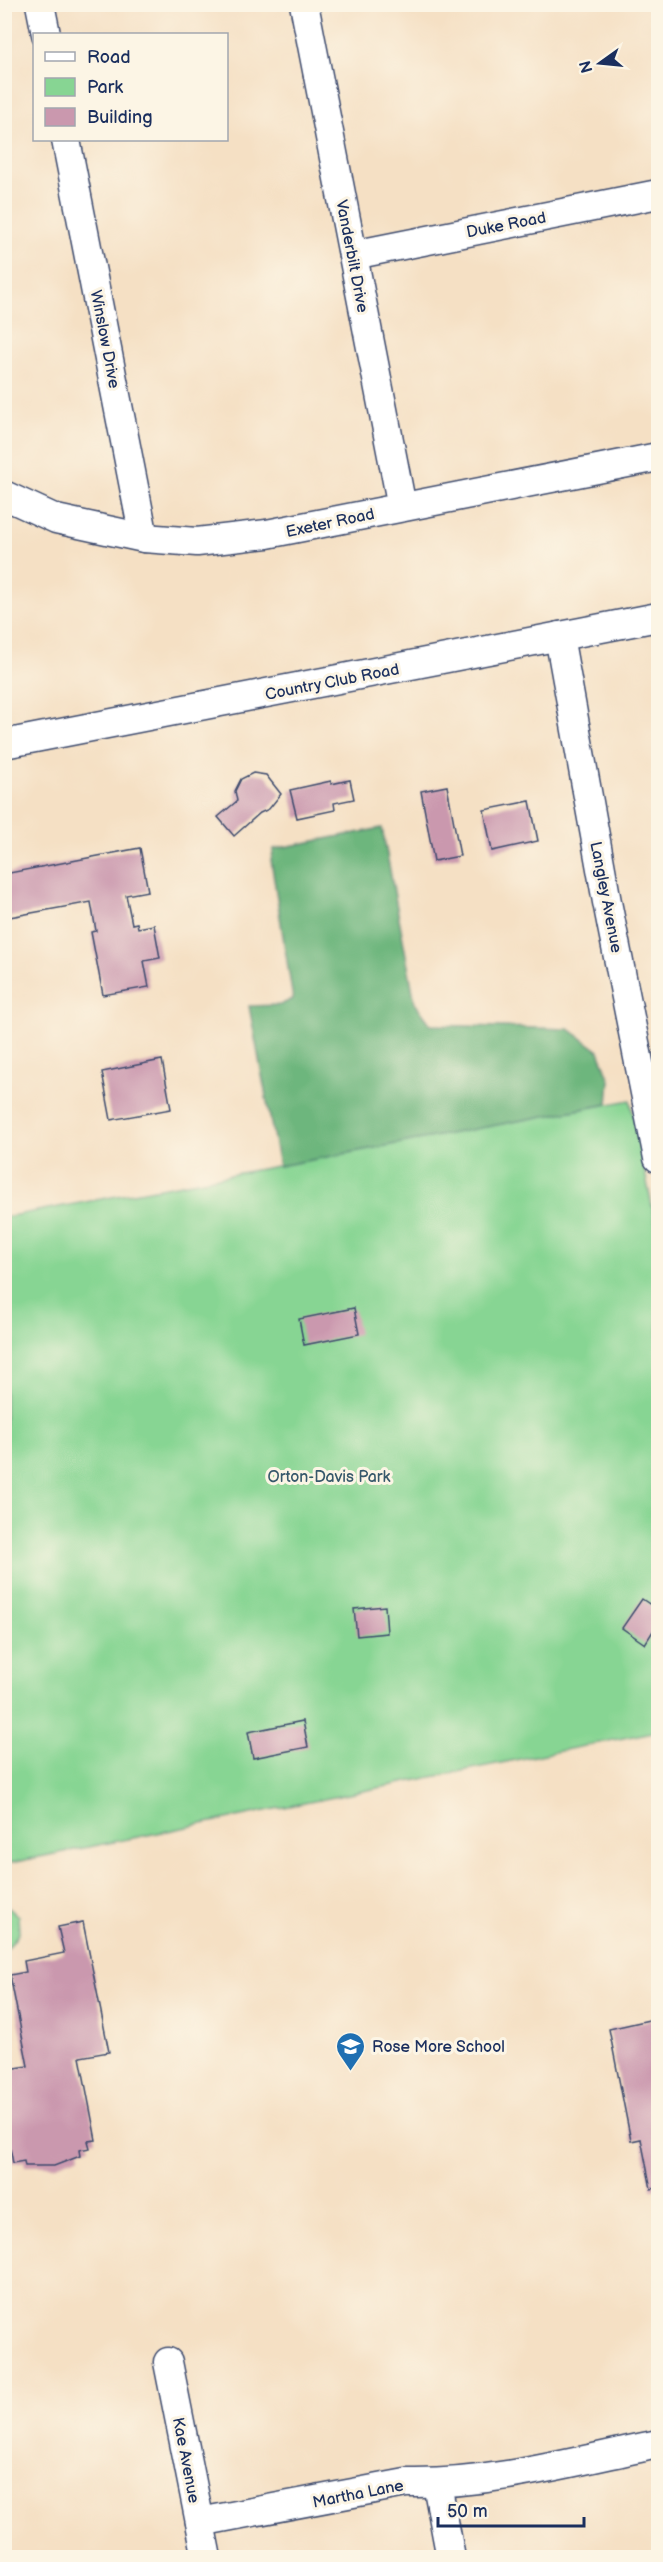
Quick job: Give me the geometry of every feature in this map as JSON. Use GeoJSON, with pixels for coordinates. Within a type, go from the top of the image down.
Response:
{"type":"FeatureCollection","features":[{"type":"Feature","properties":{"kind":"street"},"geometry":{"type":"LineString","coordinates":[[40,4],[46,33]]}},
{"type":"Feature","properties":{"kind":"street","name":"Vanderbilt Drive"},"geometry":{"type":"LineString","coordinates":[[304,4],[402,507]]}},
{"type":"Feature","properties":{"kind":"street","name":"Winslow Drive"},"geometry":{"type":"LineString","coordinates":[[66,141],[144,538]]}},
{"type":"Feature","properties":{"kind":"street","name":"Duke Road"},"geometry":{"type":"LineString","coordinates":[[353,255],[658,194]]}},
{"type":"Feature","properties":{"kind":"street","name":"Exeter Road"},"geometry":{"type":"LineString","coordinates":[[4,495],[56,519],[144,538],[198,542],[267,534],[658,457]]}},
{"type":"Feature","properties":{"kind":"street","name":"Country Club Road"},"geometry":{"type":"LineString","coordinates":[[4,744],[658,617]]}},
{"type":"Feature","properties":{"kind":"street","name":"Langley Avenue"},"geometry":{"type":"LineString","coordinates":[[559,636],[607,902],[658,1158]]}},
{"type":"Feature","properties":{"kind":"street","name":"Kae Avenue"},"geometry":{"type":"LineString","coordinates":[[168,2362],[207,2558]]}},
{"type":"Feature","properties":{"kind":"street","name":"Martha Lane"},"geometry":{"type":"LineString","coordinates":[[200,2522],[406,2483],[437,2484],[486,2478],[657,2451]]}},
{"type":"Feature","properties":{"kind":"street"},"geometry":{"type":"LineString","coordinates":[[437,2484],[451,2558]]}},
{"type":"Feature","properties":{"kind":"green space"},"geometry":{"type":"Polygon","coordinates":[[[382,828],[415,1003],[431,1025],[569,1029],[599,1051],[610,1080],[608,1104],[279,1166],[249,1006],[280,1005],[293,999],[271,860],[274,849],[382,828]]]}},
{"type":"Feature","properties":{"kind":"green space","name":"Orton-Davis Park"},"geometry":{"type":"Polygon","coordinates":[[[630,1100],[658,1235],[658,1731],[5,1864],[5,1217],[630,1100]]]}},
{"type":"Feature","properties":{"kind":"green space"},"geometry":{"type":"Polygon","coordinates":[[[9,1908],[18,1916],[19,1933],[5,1949],[5,1909],[9,1908]]]}},
{"type":"Feature","properties":{"kind":"building"},"geometry":{"type":"Polygon","coordinates":[[[253,773],[266,775],[281,794],[269,809],[260,813],[234,836],[218,817],[237,801],[235,791],[241,779],[253,773]]]}},
{"type":"Feature","properties":{"kind":"building"},"geometry":{"type":"Polygon","coordinates":[[[350,780],[354,799],[334,803],[335,810],[297,818],[290,790],[331,781],[331,784],[350,780]]]}},
{"type":"Feature","properties":{"kind":"building"},"geometry":{"type":"Polygon","coordinates":[[[447,786],[460,856],[434,861],[421,791],[447,786]]]}},
{"type":"Feature","properties":{"kind":"building"},"geometry":{"type":"Polygon","coordinates":[[[530,801],[538,841],[492,851],[484,810],[530,801]]]}},
{"type":"Feature","properties":{"kind":"building"},"geometry":{"type":"Polygon","coordinates":[[[140,848],[148,891],[126,895],[132,924],[137,923],[138,928],[154,925],[160,958],[144,961],[149,987],[103,995],[91,932],[96,931],[91,902],[4,918],[4,874],[140,848]]]}},
{"type":"Feature","properties":{"kind":"building"},"geometry":{"type":"Polygon","coordinates":[[[162,1060],[171,1109],[111,1120],[102,1072],[162,1060]]]}},
{"type":"Feature","properties":{"kind":"building"},"geometry":{"type":"Polygon","coordinates":[[[354,1308],[359,1334],[304,1345],[299,1319],[354,1308]]]}},
{"type":"Feature","properties":{"kind":"building"},"geometry":{"type":"Polygon","coordinates":[[[642,1599],[658,1610],[658,1623],[645,1644],[622,1628],[642,1599]]]}},
{"type":"Feature","properties":{"kind":"building"},"geometry":{"type":"Polygon","coordinates":[[[385,1606],[387,1633],[357,1636],[354,1609],[385,1606]]]}},
{"type":"Feature","properties":{"kind":"building"},"geometry":{"type":"Polygon","coordinates":[[[303,1721],[308,1747],[253,1758],[248,1732],[303,1721]]]}},
{"type":"Feature","properties":{"kind":"building"},"geometry":{"type":"Polygon","coordinates":[[[83,1922],[109,2052],[80,2057],[96,2140],[88,2141],[90,2148],[79,2150],[80,2156],[54,2166],[25,2166],[24,2161],[13,2163],[10,2147],[4,2148],[4,2070],[28,2066],[10,1975],[26,1972],[24,1961],[64,1953],[58,1927],[83,1922]]]}},
{"type":"Feature","properties":{"kind":"building"},"geometry":{"type":"Polygon","coordinates":[[[658,2018],[658,2188],[651,2189],[641,2139],[631,2141],[609,2029],[658,2018]]]}},
{"type":"Feature","properties":{"kind":"place","name":"Rose More School"},"geometry":{"type":"Point","coordinates":[351,2072]}}]}
